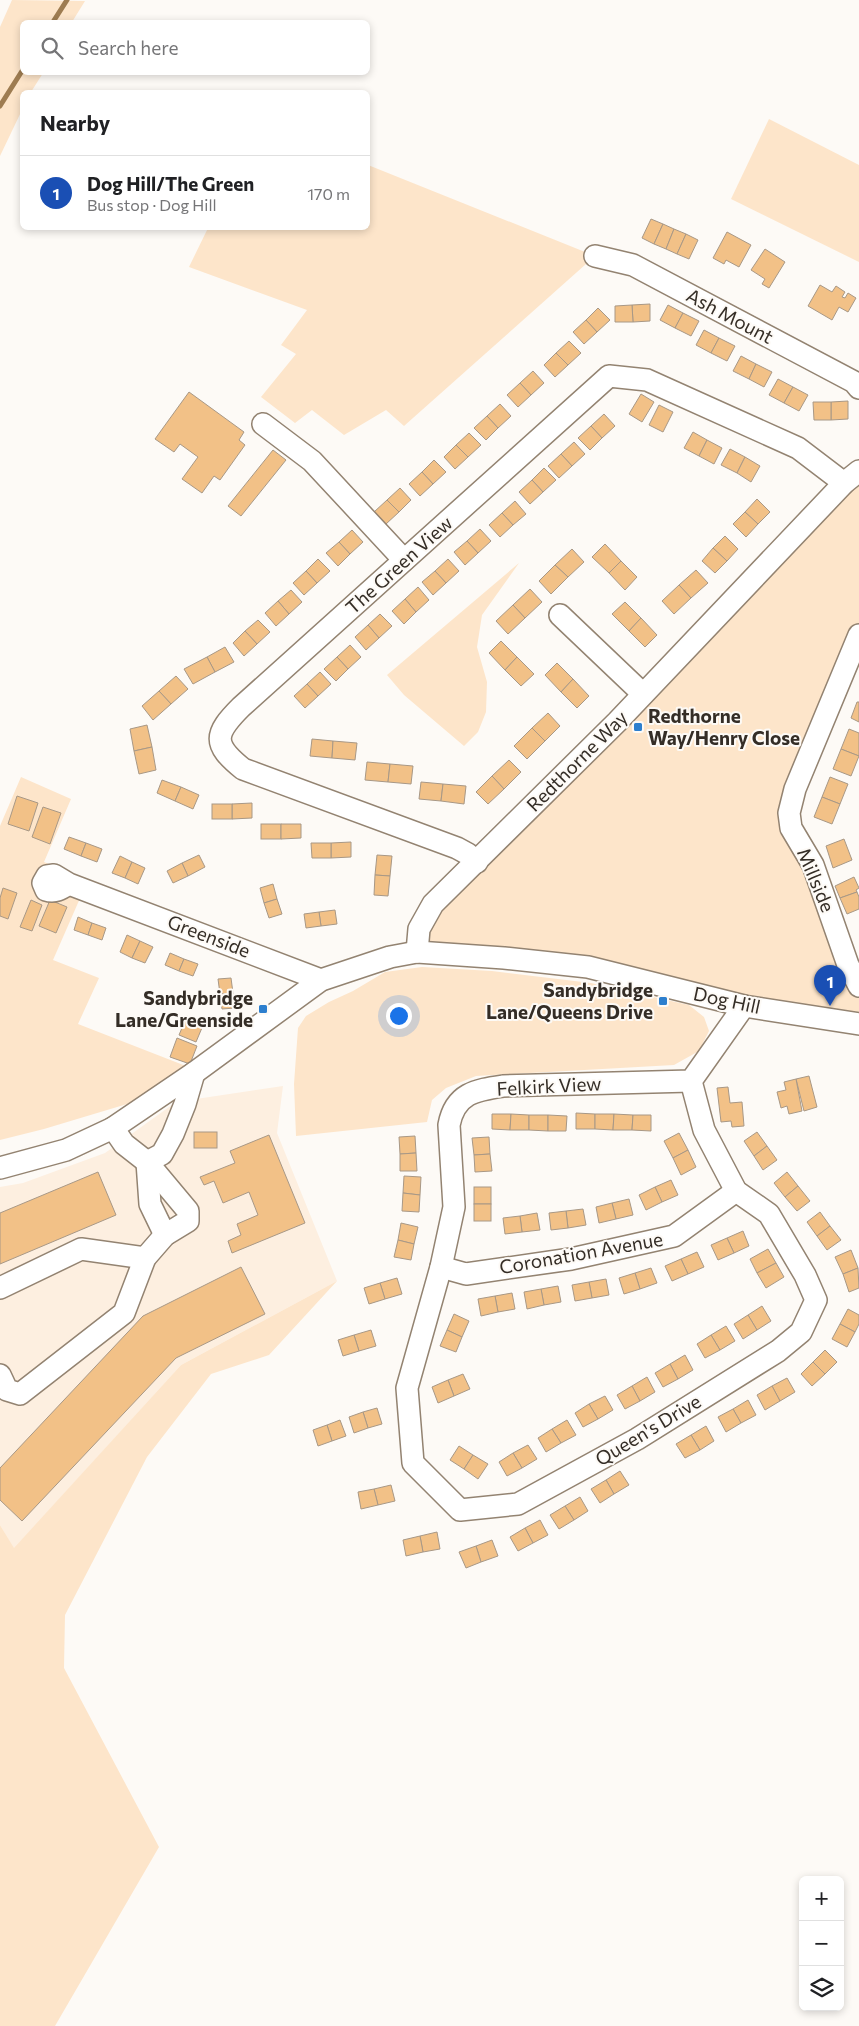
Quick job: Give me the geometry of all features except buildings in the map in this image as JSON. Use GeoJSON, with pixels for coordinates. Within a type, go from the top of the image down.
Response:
{"type":"FeatureCollection","features":[{"type":"Feature","properties":{"kind":"street","name":"Ash Mount"},"geometry":{"type":"LineString","coordinates":[[595,256],[633,264],[854,382],[859,388]]}},
{"type":"Feature","properties":{"kind":"street","name":"The Green View"},"geometry":{"type":"LineString","coordinates":[[477,862],[457,848],[243,769],[229,758],[221,745],[221,731],[226,722],[609,376],[647,380],[798,448],[851,477]]}},
{"type":"Feature","properties":{"kind":"street"},"geometry":{"type":"LineString","coordinates":[[262,424],[312,461],[404,560]]}},
{"type":"Feature","properties":{"kind":"street","name":"Redthorne Way"},"geometry":{"type":"LineString","coordinates":[[417,952],[419,929],[426,914],[450,886],[477,862],[618,722],[851,477]]}},
{"type":"Feature","properties":{"kind":"street"},"geometry":{"type":"LineString","coordinates":[[560,615],[643,694]]}},
{"type":"Feature","properties":{"kind":"street","name":"Millside"},"geometry":{"type":"LineString","coordinates":[[859,635],[795,789],[790,813],[791,828],[814,865],[854,965],[859,986]]}},
{"type":"Feature","properties":{"kind":"street","name":"Greenside"},"geometry":{"type":"LineString","coordinates":[[69,884],[321,980]]}},
{"type":"Feature","properties":{"kind":"street","name":"Dog Hill"},"geometry":{"type":"LineString","coordinates":[[0,1168],[66,1150],[114,1128],[194,1073],[321,980],[368,964],[417,952],[504,958],[588,967],[744,1006],[859,1024]]}},
{"type":"Feature","properties":{"kind":"street"},"geometry":{"type":"LineString","coordinates":[[691,1081],[744,1006]]}},
{"type":"Feature","properties":{"kind":"street"},"geometry":{"type":"LineString","coordinates":[[147,1162],[162,1154],[173,1134],[185,1104],[194,1073]]}},
{"type":"Feature","properties":{"kind":"street","name":"Queen's Drive"},"geometry":{"type":"LineString","coordinates":[[441,1267],[407,1388],[412,1463],[460,1510],[518,1504],[637,1439],[778,1351],[801,1332],[816,1300],[805,1275],[769,1214],[736,1191],[704,1130],[691,1081]]}},
{"type":"Feature","properties":{"kind":"street","name":"Felkirk View"},"geometry":{"type":"LineString","coordinates":[[441,1267],[454,1207],[449,1124],[451,1112],[459,1101],[477,1090],[503,1086],[691,1081]]}},
{"type":"Feature","properties":{"kind":"street"},"geometry":{"type":"LineString","coordinates":[[0,1375],[7,1390],[20,1394],[124,1313],[145,1258],[165,1235],[188,1221],[188,1211],[147,1162],[124,1144],[114,1128]]}},
{"type":"Feature","properties":{"kind":"street"},"geometry":{"type":"LineString","coordinates":[[147,1162],[150,1204],[165,1235]]}},
{"type":"Feature","properties":{"kind":"street","name":"Coronation Avenue"},"geometry":{"type":"LineString","coordinates":[[441,1267],[466,1274],[571,1259],[674,1236],[736,1191]]}},
{"type":"Feature","properties":{"kind":"street"},"geometry":{"type":"LineString","coordinates":[[0,1288],[81,1249],[145,1258]]}},
{"type":"Feature","properties":{"kind":"shaded area"},"geometry":{"type":"Polygon","coordinates":[[[12,0],[85,1],[73,20],[20,20],[20,75],[42,75],[32,90],[20,90],[20,114],[0,156],[0,27],[12,0]]]}},
{"type":"Feature","properties":{"kind":"shaded area"},"geometry":{"type":"Polygon","coordinates":[[[769,119],[859,165],[859,262],[731,199],[769,119]]]}},
{"type":"Feature","properties":{"kind":"shaded area"},"geometry":{"type":"Polygon","coordinates":[[[370,166],[595,256],[404,426],[386,410],[344,435],[312,410],[295,423],[261,397],[296,354],[281,345],[307,310],[189,267],[207,230],[370,230],[370,166]]]}},
{"type":"Feature","properties":{"kind":"shaded area"},"geometry":{"type":"Polygon","coordinates":[[[859,482],[859,635],[789,813],[859,979],[859,1024],[418,942],[419,929],[859,482]]]}},
{"type":"Feature","properties":{"kind":"shaded area"},"geometry":{"type":"Polygon","coordinates":[[[519,563],[482,615],[477,647],[487,682],[486,712],[478,732],[464,746],[404,695],[387,675],[519,563]]]}},
{"type":"Feature","properties":{"kind":"shaded area"},"geometry":{"type":"Polygon","coordinates":[[[21,777],[71,799],[44,862],[88,880],[53,960],[99,978],[78,1024],[191,1068],[147,1098],[44,1129],[0,1140],[0,826],[21,777]]]}},
{"type":"Feature","properties":{"kind":"shaded area"},"geometry":{"type":"Polygon","coordinates":[[[422,967],[492,971],[591,983],[689,1005],[704,1017],[709,1031],[699,1051],[674,1065],[476,1076],[446,1088],[432,1100],[427,1122],[296,1136],[294,1084],[298,1028],[306,1016],[385,972],[422,967]]]}},
{"type":"Feature","properties":{"kind":"shaded area"},"geometry":{"type":"Polygon","coordinates":[[[283,1086],[277,1133],[337,1281],[181,1365],[14,1549],[0,1525],[0,1187],[23,1183],[105,1153],[176,1102],[283,1086]]]}},
{"type":"Feature","properties":{"kind":"shaded area"},"geometry":{"type":"Polygon","coordinates":[[[337,1281],[269,1355],[211,1374],[147,1457],[65,1615],[64,1668],[159,1847],[55,2026],[0,2026],[0,1525],[14,1548],[181,1365],[337,1281]]]}},
{"type":"Feature","properties":{"kind":"waterway"},"geometry":{"type":"LineString","coordinates":[[54,20],[67,0]]}},
{"type":"Feature","properties":{"kind":"waterway"},"geometry":{"type":"LineString","coordinates":[[0,106],[20,74]]}},
{"type":"Feature","properties":{"kind":"place","name":"Redthorne Way/Henry Close"},"geometry":{"type":"Point","coordinates":[638,727]}},
{"type":"Feature","properties":{"kind":"place","name":"Sandybridge Lane/Queens Drive"},"geometry":{"type":"Point","coordinates":[663,1001]}},
{"type":"Feature","properties":{"kind":"place","name":"Dog Hill/The Green"},"geometry":{"type":"Point","coordinates":[830,1006]}},
{"type":"Feature","properties":{"kind":"place","name":"Sandybridge Lane/Greenside"},"geometry":{"type":"Point","coordinates":[263,1009]}}]}
